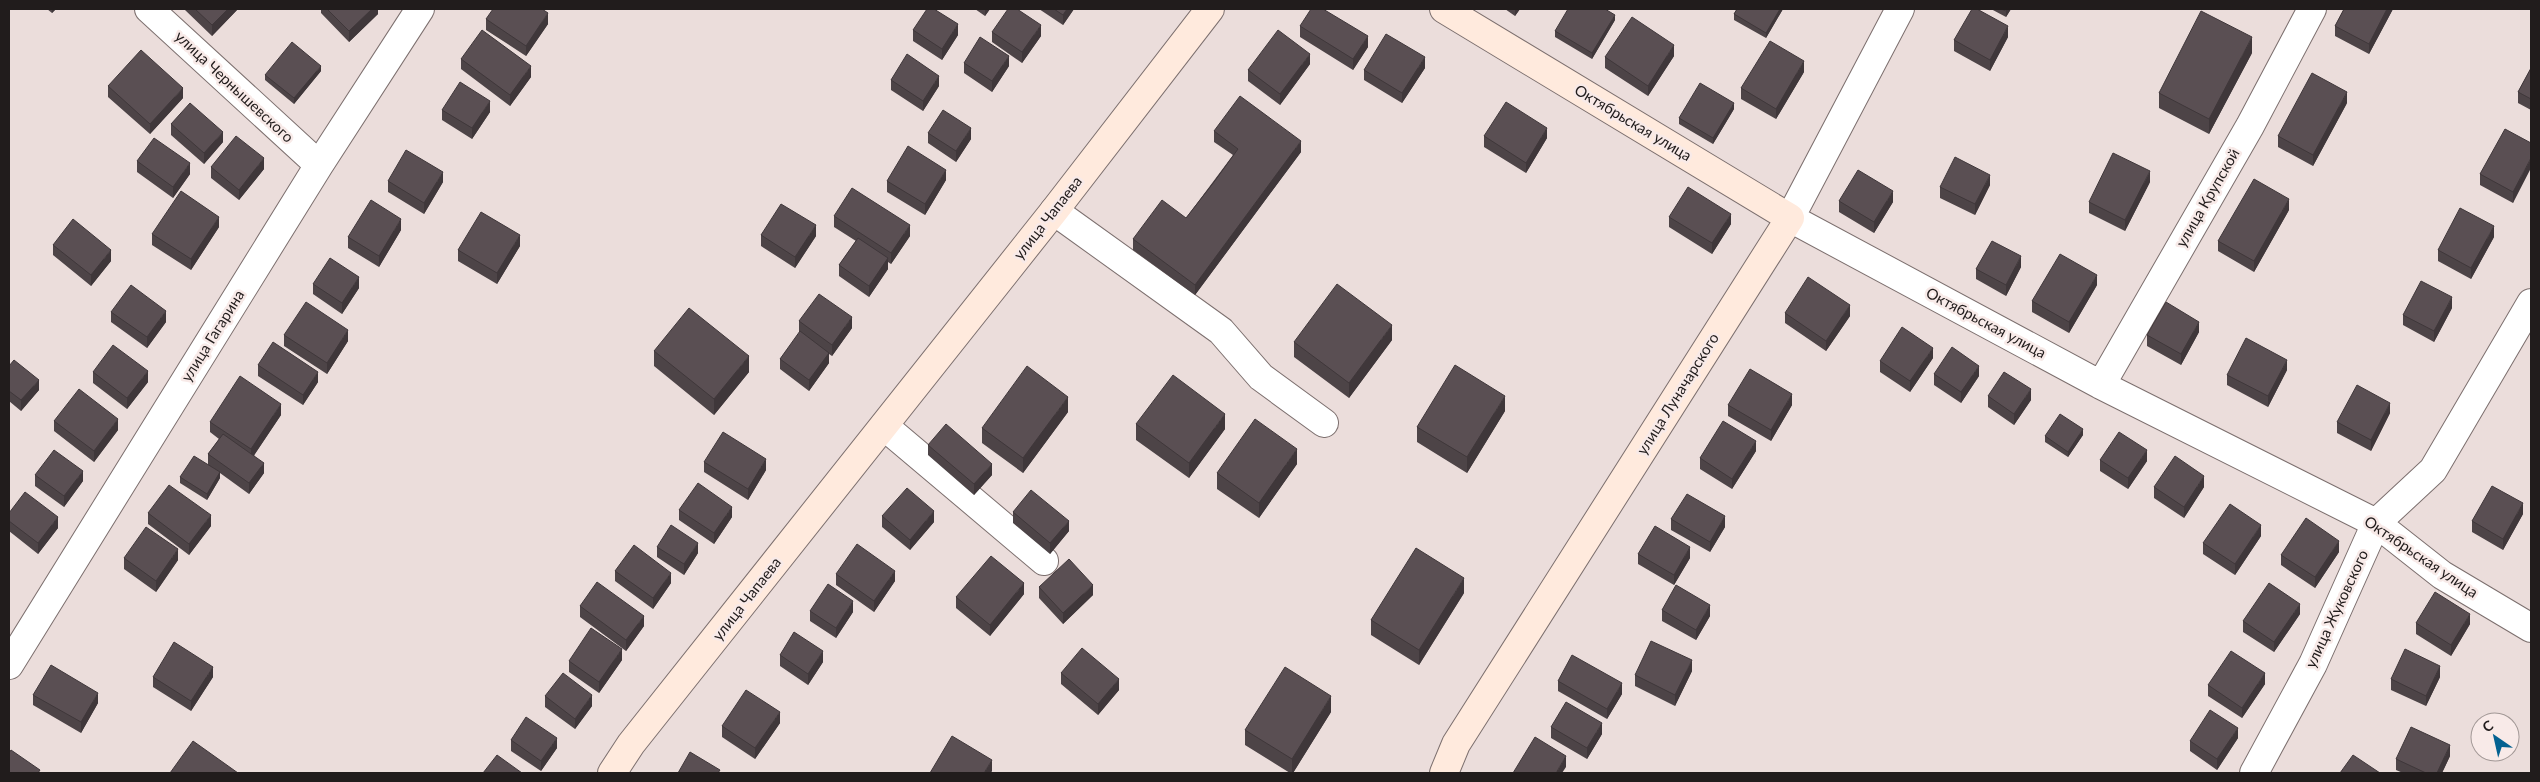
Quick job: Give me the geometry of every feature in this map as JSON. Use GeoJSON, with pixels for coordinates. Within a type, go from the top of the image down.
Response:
{"type":"FeatureCollection","features":[{"type":"Feature","properties":{"kind":"main road","name":"улица Чапаева"},"geometry":{"type":"LineString","coordinates":[[612,773],[631,744],[1054,211],[1210,9]]}},
{"type":"Feature","properties":{"kind":"main road","name":"Октябрьская улица"},"geometry":{"type":"LineString","coordinates":[[1444,9],[1790,218]]}},
{"type":"Feature","properties":{"kind":"main road","name":"улица Луначарского"},"geometry":{"type":"LineString","coordinates":[[1444,773],[1456,744],[1790,218]]}},
{"type":"Feature","properties":{"kind":"street","name":"улица Чернышевского"},"geometry":{"type":"LineString","coordinates":[[149,9],[319,165]]}},
{"type":"Feature","properties":{"kind":"street","name":"улица Гагарина"},"geometry":{"type":"LineString","coordinates":[[9,665],[319,165],[420,9]]}},
{"type":"Feature","properties":{"kind":"street","name":"улица Луначарского"},"geometry":{"type":"LineString","coordinates":[[1790,218],[1900,9]]}},
{"type":"Feature","properties":{"kind":"street","name":"улица Крупской"},"geometry":{"type":"LineString","coordinates":[[2101,385],[2250,126],[2312,9]]}},
{"type":"Feature","properties":{"kind":"street"},"geometry":{"type":"LineString","coordinates":[[1054,211],[1221,331],[1261,377],[1324,423]]}},
{"type":"Feature","properties":{"kind":"street","name":"Октябрьская улица"},"geometry":{"type":"LineString","coordinates":[[1790,218],[2101,385],[2376,523],[2442,575],[2531,628]]}},
{"type":"Feature","properties":{"kind":"street","name":"улица Жуковского"},"geometry":{"type":"LineString","coordinates":[[2254,773],[2313,664],[2376,523],[2433,470],[2531,304]]}},
{"type":"Feature","properties":{"kind":"street"},"geometry":{"type":"LineString","coordinates":[[884,426],[1044,561]]}},
{"type":"Feature","properties":{"kind":"building"},"geometry":{"type":"Polygon","coordinates":[[[195,9],[228,9],[212,25],[195,9]]]}},
{"type":"Feature","properties":{"kind":"building"},"geometry":{"type":"Polygon","coordinates":[[[327,9],[372,9],[349,31],[327,9]]]}},
{"type":"Feature","properties":{"kind":"building"},"geometry":{"type":"Polygon","coordinates":[[[493,9],[542,9],[548,13],[526,46],[486,19],[493,9]]]}},
{"type":"Feature","properties":{"kind":"building"},"geometry":{"type":"Polygon","coordinates":[[[927,9],[934,9],[958,24],[942,49],[913,30],[927,9]]]}},
{"type":"Feature","properties":{"kind":"building"},"geometry":{"type":"Polygon","coordinates":[[[1008,9],[1017,9],[1041,25],[1022,52],[992,32],[1008,9]]]}},
{"type":"Feature","properties":{"kind":"building"},"geometry":{"type":"Polygon","coordinates":[[[1054,9],[1067,9],[1063,15],[1054,9]]]}},
{"type":"Feature","properties":{"kind":"building"},"geometry":{"type":"Polygon","coordinates":[[[1311,9],[1323,9],[1368,36],[1353,59],[1300,26],[1311,9]]]}},
{"type":"Feature","properties":{"kind":"building"},"geometry":{"type":"Polygon","coordinates":[[[1568,9],[1605,9],[1615,15],[1592,53],[1555,31],[1568,9]]]}},
{"type":"Feature","properties":{"kind":"building"},"geometry":{"type":"Polygon","coordinates":[[[1737,9],[1780,9],[1766,33],[1734,14],[1737,9]]]}},
{"type":"Feature","properties":{"kind":"building"},"geometry":{"type":"Polygon","coordinates":[[[1972,9],[1977,9],[2008,26],[1990,60],[1954,40],[1972,9]]]}},
{"type":"Feature","properties":{"kind":"building"},"geometry":{"type":"Polygon","coordinates":[[[2344,9],[2387,9],[2369,44],[2335,26],[2344,9]]]}},
{"type":"Feature","properties":{"kind":"building"},"geometry":{"type":"Polygon","coordinates":[[[2201,11],[2252,37],[2209,119],[2159,93],[2201,11]]]}},
{"type":"Feature","properties":{"kind":"building"},"geometry":{"type":"Polygon","coordinates":[[[1632,17],[1674,45],[1648,86],[1605,57],[1632,17]]]}},
{"type":"Feature","properties":{"kind":"building"},"geometry":{"type":"Polygon","coordinates":[[[482,30],[531,66],[510,95],[461,59],[482,30]]]}},
{"type":"Feature","properties":{"kind":"building"},"geometry":{"type":"Polygon","coordinates":[[[1278,30],[1310,54],[1280,94],[1248,70],[1278,30]]]}},
{"type":"Feature","properties":{"kind":"building"},"geometry":{"type":"Polygon","coordinates":[[[1386,34],[1425,57],[1402,93],[1364,70],[1386,34]]]}},
{"type":"Feature","properties":{"kind":"building"},"geometry":{"type":"Polygon","coordinates":[[[980,37],[1009,56],[992,81],[964,63],[980,37]]]}},
{"type":"Feature","properties":{"kind":"building"},"geometry":{"type":"Polygon","coordinates":[[[1770,41],[1804,61],[1776,109],[1741,88],[1770,41]]]}},
{"type":"Feature","properties":{"kind":"building"},"geometry":{"type":"Polygon","coordinates":[[[292,42],[321,66],[294,98],[265,75],[292,42]]]}},
{"type":"Feature","properties":{"kind":"building"},"geometry":{"type":"Polygon","coordinates":[[[141,50],[183,88],[150,124],[108,86],[141,50]]]}},
{"type":"Feature","properties":{"kind":"building"},"geometry":{"type":"Polygon","coordinates":[[[907,54],[939,76],[923,101],[891,80],[907,54]]]}},
{"type":"Feature","properties":{"kind":"building"},"geometry":{"type":"Polygon","coordinates":[[[2531,68],[2531,99],[2518,92],[2531,68]]]}},
{"type":"Feature","properties":{"kind":"building"},"geometry":{"type":"Polygon","coordinates":[[[2312,73],[2347,92],[2313,155],[2278,136],[2312,73]]]}},
{"type":"Feature","properties":{"kind":"building"},"geometry":{"type":"Polygon","coordinates":[[[460,82],[490,101],[472,128],[442,110],[460,82]]]}},
{"type":"Feature","properties":{"kind":"building"},"geometry":{"type":"Polygon","coordinates":[[[1700,83],[1734,103],[1713,138],[1679,118],[1700,83]]]}},
{"type":"Feature","properties":{"kind":"building"},"geometry":{"type":"Polygon","coordinates":[[[1240,96],[1301,141],[1195,285],[1133,239],[1162,200],[1186,218],[1214,182],[1238,149],[1214,131],[1240,96]]]}},
{"type":"Feature","properties":{"kind":"building"},"geometry":{"type":"Polygon","coordinates":[[[1506,102],[1547,128],[1526,163],[1484,136],[1506,102]]]}},
{"type":"Feature","properties":{"kind":"building"},"geometry":{"type":"Polygon","coordinates":[[[190,103],[223,132],[204,153],[171,124],[190,103]]]}},
{"type":"Feature","properties":{"kind":"building"},"geometry":{"type":"Polygon","coordinates":[[[943,110],[971,128],[956,151],[928,133],[943,110]]]}},
{"type":"Feature","properties":{"kind":"building"},"geometry":{"type":"Polygon","coordinates":[[[2505,129],[2531,143],[2531,158],[2513,192],[2480,174],[2505,129]]]}},
{"type":"Feature","properties":{"kind":"building"},"geometry":{"type":"Polygon","coordinates":[[[236,136],[264,158],[239,190],[211,167],[236,136]]]}},
{"type":"Feature","properties":{"kind":"building"},"geometry":{"type":"Polygon","coordinates":[[[154,138],[190,163],[173,187],[137,161],[154,138]]]}},
{"type":"Feature","properties":{"kind":"building"},"geometry":{"type":"Polygon","coordinates":[[[908,146],[946,170],[925,204],[887,181],[908,146]]]}},
{"type":"Feature","properties":{"kind":"building"},"geometry":{"type":"Polygon","coordinates":[[[406,150],[443,172],[424,203],[388,181],[406,150]]]}},
{"type":"Feature","properties":{"kind":"building"},"geometry":{"type":"Polygon","coordinates":[[[2113,153],[2150,171],[2125,220],[2089,202],[2113,153]]]}},
{"type":"Feature","properties":{"kind":"building"},"geometry":{"type":"Polygon","coordinates":[[[1955,157],[1990,175],[1975,204],[1940,187],[1955,157]]]}},
{"type":"Feature","properties":{"kind":"building"},"geometry":{"type":"Polygon","coordinates":[[[1858,170],[1893,191],[1874,222],[1839,201],[1858,170]]]}},
{"type":"Feature","properties":{"kind":"building"},"geometry":{"type":"Polygon","coordinates":[[[2254,179],[2289,199],[2254,261],[2218,241],[2254,179]]]}},
{"type":"Feature","properties":{"kind":"building"},"geometry":{"type":"Polygon","coordinates":[[[1688,187],[1731,214],[1712,243],[1669,217],[1688,187]]]}},
{"type":"Feature","properties":{"kind":"building"},"geometry":{"type":"Polygon","coordinates":[[[852,188],[910,225],[891,253],[834,216],[852,188]]]}},
{"type":"Feature","properties":{"kind":"building"},"geometry":{"type":"Polygon","coordinates":[[[181,191],[219,217],[191,259],[152,234],[181,191]]]}},
{"type":"Feature","properties":{"kind":"building"},"geometry":{"type":"Polygon","coordinates":[[[371,200],[401,219],[379,256],[348,237],[371,200]]]}},
{"type":"Feature","properties":{"kind":"building"},"geometry":{"type":"Polygon","coordinates":[[[781,204],[816,225],[795,257],[761,235],[781,204]]]}},
{"type":"Feature","properties":{"kind":"building"},"geometry":{"type":"Polygon","coordinates":[[[2460,208],[2494,226],[2471,268],[2438,250],[2460,208]]]}},
{"type":"Feature","properties":{"kind":"building"},"geometry":{"type":"Polygon","coordinates":[[[481,212],[520,235],[497,273],[458,250],[481,212]]]}},
{"type":"Feature","properties":{"kind":"building"},"geometry":{"type":"Polygon","coordinates":[[[73,219],[111,250],[91,275],[53,245],[73,219]]]}},
{"type":"Feature","properties":{"kind":"building"},"geometry":{"type":"Polygon","coordinates":[[[858,238],[888,258],[869,286],[839,265],[858,238]]]}},
{"type":"Feature","properties":{"kind":"building"},"geometry":{"type":"Polygon","coordinates":[[[1992,241],[2021,256],[2006,285],[1976,269],[1992,241]]]}},
{"type":"Feature","properties":{"kind":"building"},"geometry":{"type":"Polygon","coordinates":[[[2060,254],[2097,275],[2069,322],[2032,301],[2060,254]]]}},
{"type":"Feature","properties":{"kind":"building"},"geometry":{"type":"Polygon","coordinates":[[[330,258],[359,277],[342,303],[313,284],[330,258]]]}},
{"type":"Feature","properties":{"kind":"building"},"geometry":{"type":"Polygon","coordinates":[[[1808,277],[1850,305],[1826,341],[1785,313],[1808,277]]]}},
{"type":"Feature","properties":{"kind":"building"},"geometry":{"type":"Polygon","coordinates":[[[2421,281],[2452,297],[2434,331],[2403,315],[2421,281]]]}},
{"type":"Feature","properties":{"kind":"building"},"geometry":{"type":"Polygon","coordinates":[[[1337,284],[1392,325],[1349,383],[1294,342],[1337,284]]]}},
{"type":"Feature","properties":{"kind":"building"},"geometry":{"type":"Polygon","coordinates":[[[131,285],[166,311],[147,337],[111,312],[131,285]]]}},
{"type":"Feature","properties":{"kind":"building"},"geometry":{"type":"Polygon","coordinates":[[[819,294],[852,317],[832,345],[799,321],[819,294]]]}},
{"type":"Feature","properties":{"kind":"building"},"geometry":{"type":"Polygon","coordinates":[[[306,302],[348,330],[327,363],[284,335],[306,302]]]}},
{"type":"Feature","properties":{"kind":"building"},"geometry":{"type":"Polygon","coordinates":[[[2166,302],[2199,322],[2181,354],[2147,335],[2166,302]]]}},
{"type":"Feature","properties":{"kind":"building"},"geometry":{"type":"Polygon","coordinates":[[[689,308],[749,356],[714,399],[654,351],[689,308]]]}},
{"type":"Feature","properties":{"kind":"building"},"geometry":{"type":"Polygon","coordinates":[[[1902,327],[1933,348],[1910,381],[1880,361],[1902,327]]]}},
{"type":"Feature","properties":{"kind":"building"},"geometry":{"type":"Polygon","coordinates":[[[800,331],[829,353],[809,380],[780,359],[800,331]]]}},
{"type":"Feature","properties":{"kind":"building"},"geometry":{"type":"Polygon","coordinates":[[[2246,338],[2287,360],[2268,396],[2227,375],[2246,338]]]}},
{"type":"Feature","properties":{"kind":"building"},"geometry":{"type":"Polygon","coordinates":[[[273,342],[318,372],[303,395],[258,365],[273,342]]]}},
{"type":"Feature","properties":{"kind":"building"},"geometry":{"type":"Polygon","coordinates":[[[113,345],[148,371],[127,398],[93,372],[113,345]]]}},
{"type":"Feature","properties":{"kind":"building"},"geometry":{"type":"Polygon","coordinates":[[[1952,347],[1979,366],[1961,392],[1934,374],[1952,347]]]}},
{"type":"Feature","properties":{"kind":"building"},"geometry":{"type":"Polygon","coordinates":[[[14,360],[39,380],[21,400],[9,391],[9,366],[14,360]]]}},
{"type":"Feature","properties":{"kind":"building"},"geometry":{"type":"Polygon","coordinates":[[[1455,365],[1505,396],[1467,457],[1417,427],[1455,365]]]}},
{"type":"Feature","properties":{"kind":"building"},"geometry":{"type":"Polygon","coordinates":[[[1027,366],[1068,397],[1023,458],[982,428],[1027,366]]]}},
{"type":"Feature","properties":{"kind":"building"},"geometry":{"type":"Polygon","coordinates":[[[1750,369],[1792,394],[1771,430],[1728,405],[1750,369]]]}},
{"type":"Feature","properties":{"kind":"building"},"geometry":{"type":"Polygon","coordinates":[[[2004,372],[2031,389],[2014,414],[1988,396],[2004,372]]]}},
{"type":"Feature","properties":{"kind":"building"},"geometry":{"type":"Polygon","coordinates":[[[1173,375],[1225,414],[1189,463],[1136,424],[1173,375]]]}},
{"type":"Feature","properties":{"kind":"building"},"geometry":{"type":"Polygon","coordinates":[[[240,376],[281,404],[251,449],[210,422],[240,376]]]}},
{"type":"Feature","properties":{"kind":"building"},"geometry":{"type":"Polygon","coordinates":[[[2357,385],[2390,403],[2371,440],[2337,422],[2357,385]]]}},
{"type":"Feature","properties":{"kind":"building"},"geometry":{"type":"Polygon","coordinates":[[[79,389],[118,419],[94,451],[54,421],[79,389]]]}},
{"type":"Feature","properties":{"kind":"building"},"geometry":{"type":"Polygon","coordinates":[[[2060,414],[2083,429],[2068,452],[2045,436],[2060,414]]]}},
{"type":"Feature","properties":{"kind":"building"},"geometry":{"type":"Polygon","coordinates":[[[1255,419],[1297,449],[1259,503],[1217,473],[1255,419]]]}},
{"type":"Feature","properties":{"kind":"building"},"geometry":{"type":"Polygon","coordinates":[[[1723,421],[1756,441],[1732,479],[1700,458],[1723,421]]]}},
{"type":"Feature","properties":{"kind":"building"},"geometry":{"type":"Polygon","coordinates":[[[946,424],[992,464],[974,484],[928,445],[946,424]]]}},
{"type":"Feature","properties":{"kind":"building"},"geometry":{"type":"Polygon","coordinates":[[[723,432],[766,459],[748,489],[704,462],[723,432]]]}},
{"type":"Feature","properties":{"kind":"building"},"geometry":{"type":"Polygon","coordinates":[[[2119,432],[2147,450],[2128,478],[2100,460],[2119,432]]]}},
{"type":"Feature","properties":{"kind":"building"},"geometry":{"type":"Polygon","coordinates":[[[223,434],[264,463],[249,483],[208,454],[223,434]]]}},
{"type":"Feature","properties":{"kind":"building"},"geometry":{"type":"Polygon","coordinates":[[[54,450],[83,471],[64,496],[35,475],[54,450]]]}},
{"type":"Feature","properties":{"kind":"building"},"geometry":{"type":"Polygon","coordinates":[[[194,456],[220,472],[207,494],[180,477],[194,456]]]}},
{"type":"Feature","properties":{"kind":"building"},"geometry":{"type":"Polygon","coordinates":[[[2175,456],[2204,476],[2184,507],[2154,487],[2175,456]]]}},
{"type":"Feature","properties":{"kind":"building"},"geometry":{"type":"Polygon","coordinates":[[[698,483],[732,507],[714,533],[679,510],[698,483]]]}},
{"type":"Feature","properties":{"kind":"building"},"geometry":{"type":"Polygon","coordinates":[[[169,485],[211,515],[189,544],[148,513],[169,485]]]}},
{"type":"Feature","properties":{"kind":"building"},"geometry":{"type":"Polygon","coordinates":[[[2492,486],[2523,503],[2503,539],[2472,521],[2492,486]]]}},
{"type":"Feature","properties":{"kind":"building"},"geometry":{"type":"Polygon","coordinates":[[[907,488],[934,511],[910,540],[882,516],[907,488]]]}},
{"type":"Feature","properties":{"kind":"building"},"geometry":{"type":"Polygon","coordinates":[[[1031,490],[1069,521],[1050,543],[1013,512],[1031,490]]]}},
{"type":"Feature","properties":{"kind":"building"},"geometry":{"type":"Polygon","coordinates":[[[25,492],[58,517],[38,543],[9,521],[9,513],[25,492]]]}},
{"type":"Feature","properties":{"kind":"building"},"geometry":{"type":"Polygon","coordinates":[[[1687,494],[1725,516],[1710,542],[1671,519],[1687,494]]]}},
{"type":"Feature","properties":{"kind":"building"},"geometry":{"type":"Polygon","coordinates":[[[2230,504],[2261,525],[2235,564],[2203,543],[2230,504]]]}},
{"type":"Feature","properties":{"kind":"building"},"geometry":{"type":"Polygon","coordinates":[[[2306,518],[2339,541],[2315,577],[2281,555],[2306,518]]]}},
{"type":"Feature","properties":{"kind":"building"},"geometry":{"type":"Polygon","coordinates":[[[671,525],[698,543],[684,564],[657,547],[671,525]]]}},
{"type":"Feature","properties":{"kind":"building"},"geometry":{"type":"Polygon","coordinates":[[[1655,526],[1690,547],[1674,575],[1638,554],[1655,526]]]}},
{"type":"Feature","properties":{"kind":"building"},"geometry":{"type":"Polygon","coordinates":[[[146,527],[178,549],[156,581],[124,558],[146,527]]]}},
{"type":"Feature","properties":{"kind":"building"},"geometry":{"type":"Polygon","coordinates":[[[857,544],[895,571],[874,601],[836,574],[857,544]]]}},
{"type":"Feature","properties":{"kind":"building"},"geometry":{"type":"Polygon","coordinates":[[[634,545],[671,573],[653,598],[615,571],[634,545]]]}},
{"type":"Feature","properties":{"kind":"building"},"geometry":{"type":"Polygon","coordinates":[[[1416,548],[1464,578],[1419,650],[1371,620],[1416,548]]]}},
{"type":"Feature","properties":{"kind":"building"},"geometry":{"type":"Polygon","coordinates":[[[991,556],[1024,583],[990,625],[956,597],[991,556]]]}},
{"type":"Feature","properties":{"kind":"building"},"geometry":{"type":"Polygon","coordinates":[[[1069,559],[1093,585],[1063,613],[1039,587],[1069,559]]]}},
{"type":"Feature","properties":{"kind":"building"},"geometry":{"type":"Polygon","coordinates":[[[597,582],[644,616],[626,640],[580,606],[597,582]]]}},
{"type":"Feature","properties":{"kind":"building"},"geometry":{"type":"Polygon","coordinates":[[[2269,583],[2300,604],[2274,642],[2243,621],[2269,583]]]}},
{"type":"Feature","properties":{"kind":"building"},"geometry":{"type":"Polygon","coordinates":[[[828,584],[853,601],[836,628],[810,611],[828,584]]]}},
{"type":"Feature","properties":{"kind":"building"},"geometry":{"type":"Polygon","coordinates":[[[1676,585],[1710,605],[1696,630],[1662,610],[1676,585]]]}},
{"type":"Feature","properties":{"kind":"building"},"geometry":{"type":"Polygon","coordinates":[[[2435,592],[2470,614],[2451,645],[2416,623],[2435,592]]]}},
{"type":"Feature","properties":{"kind":"building"},"geometry":{"type":"Polygon","coordinates":[[[591,628],[622,649],[599,682],[569,661],[591,628]]]}},
{"type":"Feature","properties":{"kind":"building"},"geometry":{"type":"Polygon","coordinates":[[[794,632],[823,651],[808,674],[780,655],[794,632]]]}},
{"type":"Feature","properties":{"kind":"building"},"geometry":{"type":"Polygon","coordinates":[[[1651,641],[1692,660],[1675,695],[1635,675],[1651,641]]]}},
{"type":"Feature","properties":{"kind":"building"},"geometry":{"type":"Polygon","coordinates":[[[174,642],[213,667],[191,701],[153,677],[174,642]]]}},
{"type":"Feature","properties":{"kind":"building"},"geometry":{"type":"Polygon","coordinates":[[[1082,648],[1119,679],[1098,704],[1061,673],[1082,648]]]}},
{"type":"Feature","properties":{"kind":"building"},"geometry":{"type":"Polygon","coordinates":[[[2405,649],[2440,666],[2426,696],[2391,679],[2405,649]]]}},
{"type":"Feature","properties":{"kind":"building"},"geometry":{"type":"Polygon","coordinates":[[[2231,651],[2265,673],[2242,708],[2208,685],[2231,651]]]}},
{"type":"Feature","properties":{"kind":"building"},"geometry":{"type":"Polygon","coordinates":[[[1572,655],[1622,683],[1607,709],[1558,681],[1572,655]]]}},
{"type":"Feature","properties":{"kind":"building"},"geometry":{"type":"Polygon","coordinates":[[[51,665],[98,693],[81,722],[33,695],[51,665]]]}},
{"type":"Feature","properties":{"kind":"building"},"geometry":{"type":"Polygon","coordinates":[[[1285,667],[1331,696],[1292,759],[1245,730],[1285,667]]]}},
{"type":"Feature","properties":{"kind":"building"},"geometry":{"type":"Polygon","coordinates":[[[563,673],[592,695],[575,719],[545,696],[563,673]]]}},
{"type":"Feature","properties":{"kind":"building"},"geometry":{"type":"Polygon","coordinates":[[[746,690],[780,712],[755,748],[722,726],[746,690]]]}},
{"type":"Feature","properties":{"kind":"building"},"geometry":{"type":"Polygon","coordinates":[[[1566,702],[1602,723],[1587,748],[1551,727],[1566,702]]]}},
{"type":"Feature","properties":{"kind":"building"},"geometry":{"type":"Polygon","coordinates":[[[2210,710],[2238,728],[2217,759],[2190,741],[2210,710]]]}},
{"type":"Feature","properties":{"kind":"building"},"geometry":{"type":"Polygon","coordinates":[[[526,717],[557,738],[541,761],[511,740],[526,717]]]}},
{"type":"Feature","properties":{"kind":"building"},"geometry":{"type":"Polygon","coordinates":[[[2411,727],[2450,745],[2437,773],[2426,773],[2396,759],[2411,727]]]}},
{"type":"Feature","properties":{"kind":"building"},"geometry":{"type":"Polygon","coordinates":[[[952,736],[992,760],[984,773],[930,773],[952,736]]]}},
{"type":"Feature","properties":{"kind":"building"},"geometry":{"type":"Polygon","coordinates":[[[1535,737],[1566,756],[1556,773],[1513,773],[1535,737]]]}},
{"type":"Feature","properties":{"kind":"building"},"geometry":{"type":"Polygon","coordinates":[[[193,741],[238,773],[170,773],[193,741]]]}},
{"type":"Feature","properties":{"kind":"building"},"geometry":{"type":"Polygon","coordinates":[[[11,750],[40,770],[38,773],[9,773],[9,753],[11,750]]]}},
{"type":"Feature","properties":{"kind":"building"},"geometry":{"type":"Polygon","coordinates":[[[690,752],[720,770],[718,773],[678,773],[690,752]]]}},
{"type":"Feature","properties":{"kind":"building"},"geometry":{"type":"Polygon","coordinates":[[[497,755],[522,773],[483,773],[497,755]]]}},
{"type":"Feature","properties":{"kind":"building"},"geometry":{"type":"Polygon","coordinates":[[[2353,755],[2380,773],[2340,773],[2353,755]]]}}]}
